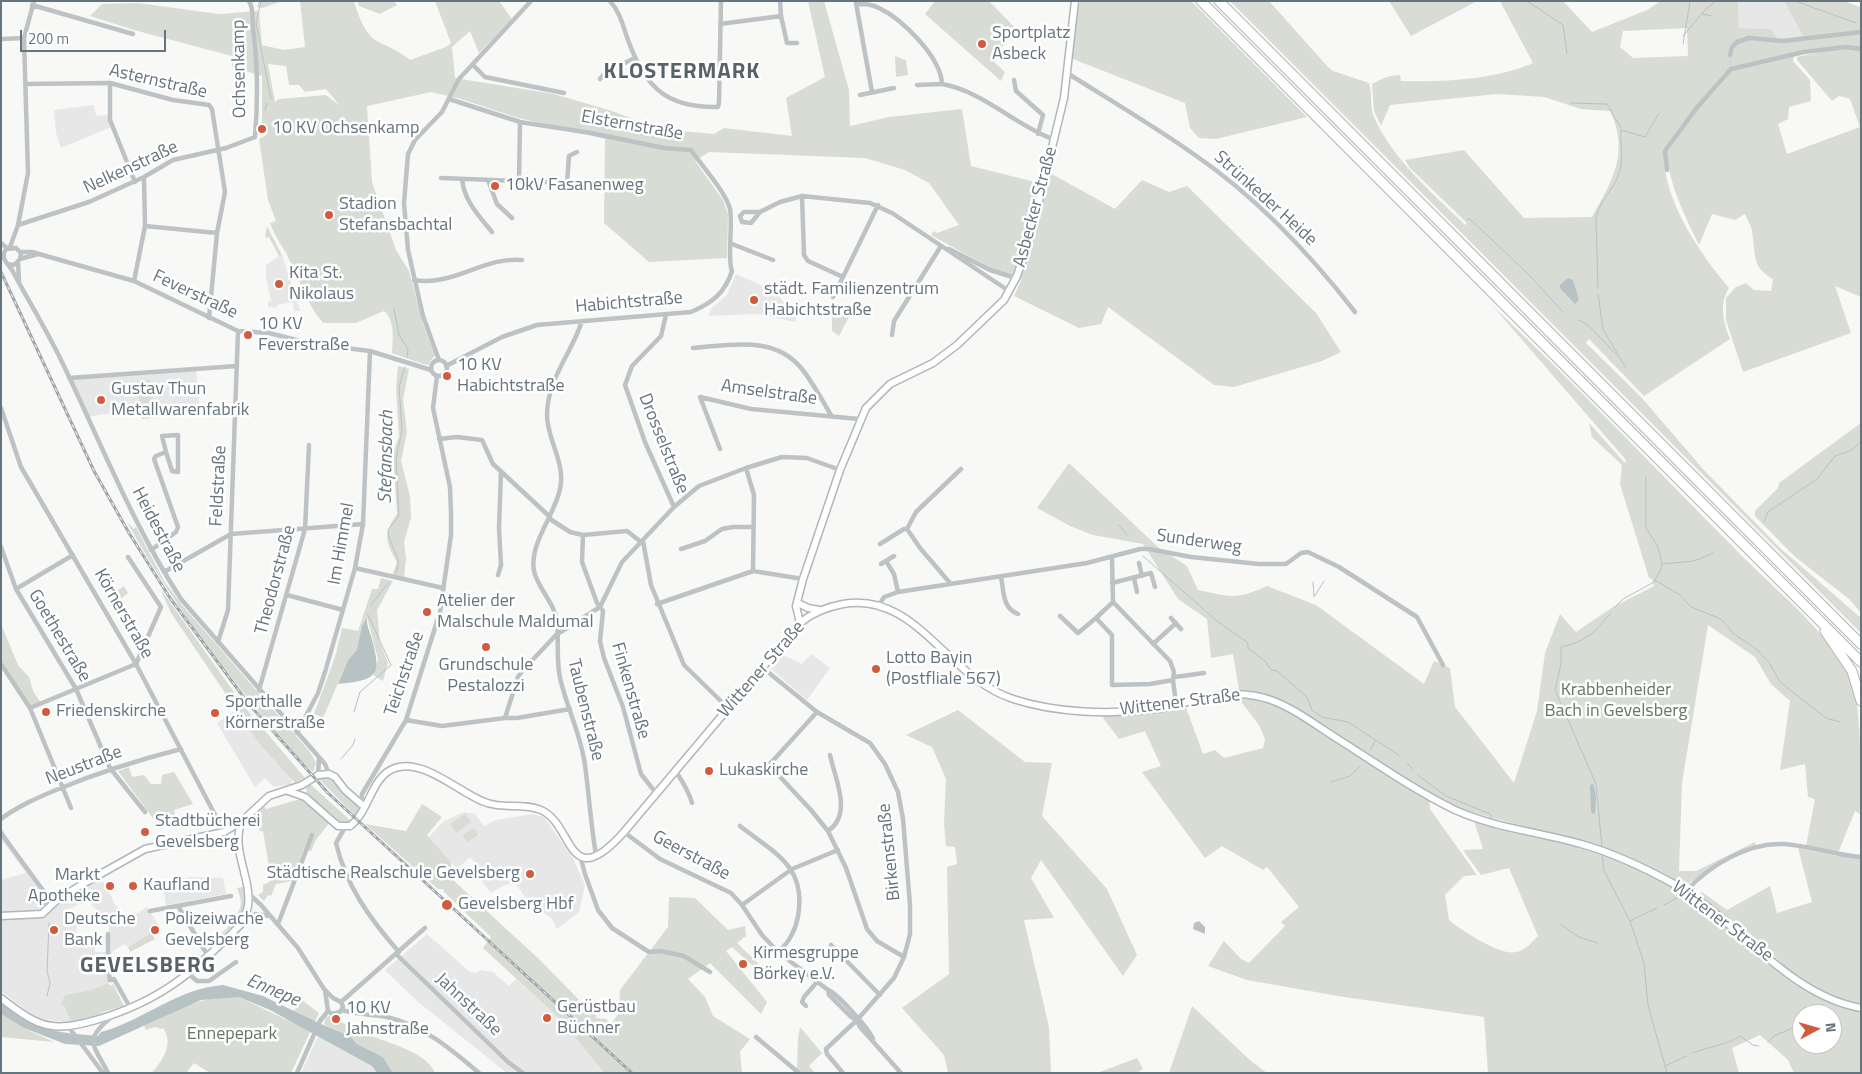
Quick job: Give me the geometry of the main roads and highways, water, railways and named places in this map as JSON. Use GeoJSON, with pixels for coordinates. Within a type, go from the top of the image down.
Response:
{"type":"FeatureCollection","features":[{"type":"Feature","properties":{"kind":"highway"},"geometry":{"type":"LineString","coordinates":[[1201,1],[1861,662]]}},
{"type":"Feature","properties":{"kind":"highway"},"geometry":{"type":"LineString","coordinates":[[1219,1],[1861,644]]}},
{"type":"Feature","properties":{"kind":"highway"},"geometry":{"type":"LineString","coordinates":[[1817,618],[1852,671],[1861,701]]}},
{"type":"Feature","properties":{"kind":"main road","name":"Asbecker Straße"},"geometry":{"type":"LineString","coordinates":[[799,602],[804,579],[840,470],[860,419],[878,394],[897,380],[940,359],[993,311],[1009,292],[1016,278],[1024,260],[1055,140],[1067,73],[1076,1]]}},
{"type":"Feature","properties":{"kind":"main road"},"geometry":{"type":"LineString","coordinates":[[799,602],[808,608],[819,610]]}},
{"type":"Feature","properties":{"kind":"main road"},"geometry":{"type":"LineString","coordinates":[[799,602],[803,621]]}},
{"type":"Feature","properties":{"kind":"main road","name":"Wittener Straße"},"geometry":{"type":"LineString","coordinates":[[369,800],[379,781],[388,772],[400,766],[413,767],[436,776],[491,805],[530,807],[544,811],[572,849],[580,855],[596,856],[609,848],[624,832],[803,621],[819,610],[850,603],[866,602],[879,604],[908,619],[965,673],[1002,695],[1043,706],[1112,711],[1152,709],[1227,694],[1254,695],[1265,698],[1305,718],[1404,781],[1457,810],[1509,828],[1607,852],[1686,891],[1730,924],[1801,983],[1833,1000],[1861,1008]]}},
{"type":"Feature","properties":{"kind":"main road"},"geometry":{"type":"LineString","coordinates":[[224,832],[242,821],[269,796],[307,783],[318,775],[329,774],[338,780],[352,797],[361,804]]}},
{"type":"Feature","properties":{"kind":"main road"},"geometry":{"type":"LineString","coordinates":[[305,797],[303,790],[307,783]]}},
{"type":"Feature","properties":{"kind":"main road"},"geometry":{"type":"LineString","coordinates":[[288,791],[305,797],[340,828],[350,826],[359,817],[369,800]]}},
{"type":"Feature","properties":{"kind":"main road"},"geometry":{"type":"LineString","coordinates":[[361,804],[369,800]]}},
{"type":"Feature","properties":{"kind":"main road"},"geometry":{"type":"LineString","coordinates":[[359,817],[361,804]]}},
{"type":"Feature","properties":{"kind":"main road"},"geometry":{"type":"LineString","coordinates":[[1,998],[29,1018],[40,1023],[68,1026],[80,1025],[131,1009],[158,996],[189,974],[241,924],[248,906],[248,893],[238,836],[242,821]]}},
{"type":"Feature","properties":{"kind":"main road"},"geometry":{"type":"LineString","coordinates":[[1,916],[35,916],[45,912],[58,899],[145,849],[224,832],[234,833],[238,836]]}},
{"type":"Feature","properties":{"kind":"waterway"},"geometry":{"type":"LineString","coordinates":[[261,1],[256,23],[271,99]]}},
{"type":"Feature","properties":{"kind":"waterway"},"geometry":{"type":"LineString","coordinates":[[1527,1],[1563,25],[1567,53]]}},
{"type":"Feature","properties":{"kind":"waterway"},"geometry":{"type":"LineString","coordinates":[[1683,44],[1690,1]]}},
{"type":"Feature","properties":{"kind":"waterway"},"geometry":{"type":"LineString","coordinates":[[1683,36],[1705,10],[1716,1]]}},
{"type":"Feature","properties":{"kind":"waterway"},"geometry":{"type":"LineString","coordinates":[[1795,1],[1856,23]]}},
{"type":"Feature","properties":{"kind":"waterway"},"geometry":{"type":"LineString","coordinates":[[1702,14],[1712,16]]}},
{"type":"Feature","properties":{"kind":"waterway","name":"Stefansbach"},"geometry":{"type":"LineString","coordinates":[[265,110],[267,103]]}},
{"type":"Feature","properties":{"kind":"waterway"},"geometry":{"type":"LineString","coordinates":[[1571,103],[1607,104],[1621,128]]}},
{"type":"Feature","properties":{"kind":"waterway"},"geometry":{"type":"LineString","coordinates":[[1598,288],[1596,219],[1597,213],[1619,173],[1622,157],[1621,130],[1645,137],[1659,113]]}},
{"type":"Feature","properties":{"kind":"waterway"},"geometry":{"type":"LineString","coordinates":[[1467,219],[1470,219],[1529,275],[1563,312]]}},
{"type":"Feature","properties":{"kind":"waterway"},"geometry":{"type":"LineString","coordinates":[[1598,294],[1603,329],[1626,368]]}},
{"type":"Feature","properties":{"kind":"waterway","name":"Stefansbach"},"geometry":{"type":"LineString","coordinates":[[394,309],[399,335],[408,349],[407,357]]}},
{"type":"Feature","properties":{"kind":"waterway"},"geometry":{"type":"LineString","coordinates":[[1579,320],[1588,325],[1617,355]]}},
{"type":"Feature","properties":{"kind":"waterway","name":"Stefansbach"},"geometry":{"type":"LineString","coordinates":[[396,573],[398,562],[388,530],[399,516],[396,459],[402,430],[399,387],[405,367]]}},
{"type":"Feature","properties":{"kind":"waterway"},"geometry":{"type":"LineString","coordinates":[[1764,522],[1768,512],[1817,479],[1835,456],[1850,451],[1861,442]]}},
{"type":"Feature","properties":{"kind":"waterway"},"geometry":{"type":"LineString","coordinates":[[1614,608],[1623,599],[1654,582],[1661,569],[1662,562],[1657,545],[1646,528],[1646,477]]}},
{"type":"Feature","properties":{"kind":"waterway"},"geometry":{"type":"LineString","coordinates":[[1119,525],[1127,535]]}},
{"type":"Feature","properties":{"kind":"waterway"},"geometry":{"type":"LineString","coordinates":[[1662,564],[1694,561],[1714,553]]}},
{"type":"Feature","properties":{"kind":"waterway"},"geometry":{"type":"LineString","coordinates":[[1143,556],[1217,621],[1248,643],[1248,648],[1266,662],[1271,670],[1277,671],[1307,697],[1312,710],[1322,717],[1348,722],[1400,756]]}},
{"type":"Feature","properties":{"kind":"waterway"},"geometry":{"type":"LineString","coordinates":[[1655,580],[1680,595],[1691,607],[1721,619],[1734,634],[1755,648],[1769,662],[1780,682],[1826,718],[1840,722]]}},
{"type":"Feature","properties":{"kind":"waterway"},"geometry":{"type":"LineString","coordinates":[[1314,597],[1324,581]]}},
{"type":"Feature","properties":{"kind":"waterway","name":"Stefansbach"},"geometry":{"type":"LineString","coordinates":[[371,605],[389,582]]}},
{"type":"Feature","properties":{"kind":"waterway"},"geometry":{"type":"LineString","coordinates":[[1313,582],[1314,596]]}},
{"type":"Feature","properties":{"kind":"waterway"},"geometry":{"type":"LineString","coordinates":[[1602,848],[1596,784],[1555,690],[1561,664],[1561,647],[1576,643],[1592,634],[1611,613]]}},
{"type":"Feature","properties":{"kind":"waterway","name":"Stefansbach"},"geometry":{"type":"LineString","coordinates":[[354,712],[360,692],[391,665],[368,615]]}},
{"type":"Feature","properties":{"kind":"waterway","name":"Stefansbach"},"geometry":{"type":"LineString","coordinates":[[341,759],[353,745],[355,739]]}},
{"type":"Feature","properties":{"kind":"waterway"},"geometry":{"type":"LineString","coordinates":[[1371,749],[1375,741]]}},
{"type":"Feature","properties":{"kind":"waterway"},"geometry":{"type":"LineString","coordinates":[[1407,763],[1413,769]]}},
{"type":"Feature","properties":{"kind":"waterway"},"geometry":{"type":"LineString","coordinates":[[1331,782],[1350,776],[1360,766]]}},
{"type":"Feature","properties":{"kind":"waterway"},"geometry":{"type":"LineString","coordinates":[[1418,775],[1446,796],[1490,814],[1492,818]]}},
{"type":"Feature","properties":{"kind":"waterway"},"geometry":{"type":"LineString","coordinates":[[1602,853],[1604,871],[1630,921],[1644,963],[1648,1005],[1667,1073]]}},
{"type":"Feature","properties":{"kind":"waterway"},"geometry":{"type":"LineString","coordinates":[[1664,905],[1677,898]]}},
{"type":"Feature","properties":{"kind":"waterway"},"geometry":{"type":"LineString","coordinates":[[1630,921],[1657,908]]}},
{"type":"Feature","properties":{"kind":"waterway"},"geometry":{"type":"LineString","coordinates":[[47,996],[50,983],[47,971],[49,923]]}},
{"type":"Feature","properties":{"kind":"waterway"},"geometry":{"type":"LineString","coordinates":[[1561,925],[1579,937],[1598,943]]}},
{"type":"Feature","properties":{"kind":"waterway"},"geometry":{"type":"LineString","coordinates":[[1768,1042],[1774,1036],[1792,1028]]}},
{"type":"Feature","properties":{"kind":"waterway"},"geometry":{"type":"LineString","coordinates":[[1693,1053],[1729,1042],[1740,1036],[1753,1045],[1759,1046]]}},
{"type":"Feature","properties":{"kind":"waterway"},"geometry":{"type":"LineString","coordinates":[[1665,1066],[1687,1056]]}},
{"type":"Feature","properties":{"kind":"tunnel"},"geometry":{"type":"LineString","coordinates":[[1730,55],[1731,64]]}},
{"type":"Feature","properties":{"kind":"railway"},"geometry":{"type":"LineString","coordinates":[[1,272],[94,471],[129,533],[170,598],[248,703],[328,793],[632,1073]]}},
{"type":"Feature","properties":{"kind":"place","name":"Sportplatz Asbeck"},"geometry":{"type":"Point","coordinates":[982,44]}},
{"type":"Feature","properties":{"kind":"place","name":"10 KV Ochsenkamp"},"geometry":{"type":"Point","coordinates":[262,129]}},
{"type":"Feature","properties":{"kind":"place","name":"10kV Fasanenweg"},"geometry":{"type":"Point","coordinates":[495,186]}},
{"type":"Feature","properties":{"kind":"place","name":"Stadion Stefansbachtal"},"geometry":{"type":"Point","coordinates":[329,215]}},
{"type":"Feature","properties":{"kind":"place","name":"Kita St. Nikolaus"},"geometry":{"type":"Point","coordinates":[279,284]}},
{"type":"Feature","properties":{"kind":"place","name":"städt. Familienzentrum Habichtstraße"},"geometry":{"type":"Point","coordinates":[754,300]}},
{"type":"Feature","properties":{"kind":"place","name":"10 KV Feverstraße"},"geometry":{"type":"Point","coordinates":[248,335]}},
{"type":"Feature","properties":{"kind":"place","name":"10 KV Habichtstraße"},"geometry":{"type":"Point","coordinates":[447,376]}},
{"type":"Feature","properties":{"kind":"place","name":"Gustav Thun Metallwarenfabrik"},"geometry":{"type":"Point","coordinates":[101,400]}},
{"type":"Feature","properties":{"kind":"place","name":"Atelier der Malschule Maldumal"},"geometry":{"type":"Point","coordinates":[427,612]}},
{"type":"Feature","properties":{"kind":"place","name":"Grundschule Pestalozzi"},"geometry":{"type":"Point","coordinates":[486,647]}},
{"type":"Feature","properties":{"kind":"place","name":"Lotto Bayin (Postfliale 567)"},"geometry":{"type":"Point","coordinates":[876,669]}},
{"type":"Feature","properties":{"kind":"place","name":"Friedenskirche"},"geometry":{"type":"Point","coordinates":[46,712]}},
{"type":"Feature","properties":{"kind":"place","name":"Sporthalle Körnerstraße"},"geometry":{"type":"Point","coordinates":[215,713]}},
{"type":"Feature","properties":{"kind":"place","name":"Lukaskirche"},"geometry":{"type":"Point","coordinates":[709,771]}},
{"type":"Feature","properties":{"kind":"place","name":"Stadtbücherei Gevelsberg"},"geometry":{"type":"Point","coordinates":[145,832]}},
{"type":"Feature","properties":{"kind":"place","name":"Städtische Realschule Gevelsberg"},"geometry":{"type":"Point","coordinates":[530,874]}},
{"type":"Feature","properties":{"kind":"place","name":"Markt Apotheke"},"geometry":{"type":"Point","coordinates":[110,886]}},
{"type":"Feature","properties":{"kind":"place","name":"Kaufland"},"geometry":{"type":"Point","coordinates":[133,886]}},
{"type":"Feature","properties":{"kind":"place","name":"Gevelsberg Hbf"},"geometry":{"type":"Point","coordinates":[447,905]}},
{"type":"Feature","properties":{"kind":"place","name":"Deutsche Bank"},"geometry":{"type":"Point","coordinates":[54,930]}},
{"type":"Feature","properties":{"kind":"place","name":"Polizeiwache Gevelsberg"},"geometry":{"type":"Point","coordinates":[155,930]}},
{"type":"Feature","properties":{"kind":"place","name":"Kirmesgruppe Börkey e.V."},"geometry":{"type":"Point","coordinates":[743,964]}},
{"type":"Feature","properties":{"kind":"place","name":"Gerüstbau Büchner"},"geometry":{"type":"Point","coordinates":[547,1018]}},
{"type":"Feature","properties":{"kind":"place","name":"10 KV Jahnstraße"},"geometry":{"type":"Point","coordinates":[336,1019]}},
{"type":"Feature","properties":{"kind":"district","name":"KLOSTERMARK"},"geometry":{"type":"Point","coordinates":[682,73]}},
{"type":"Feature","properties":{"kind":"district","name":"GEVELSBERG"},"geometry":{"type":"Point","coordinates":[148,967]}},
{"type":"Feature","properties":{"kind":"park label","name":"Krabbenheider Bach in Gevelsberg"},"geometry":{"type":"Point","coordinates":[1616,701]}},
{"type":"Feature","properties":{"kind":"park label","name":"Ennepepark"},"geometry":{"type":"Point","coordinates":[232,1035]}},
{"type":"Feature","properties":{"kind":"water label","name":"Ennepe"},"geometry":{"type":"Point","coordinates":[273,991]}}]}
